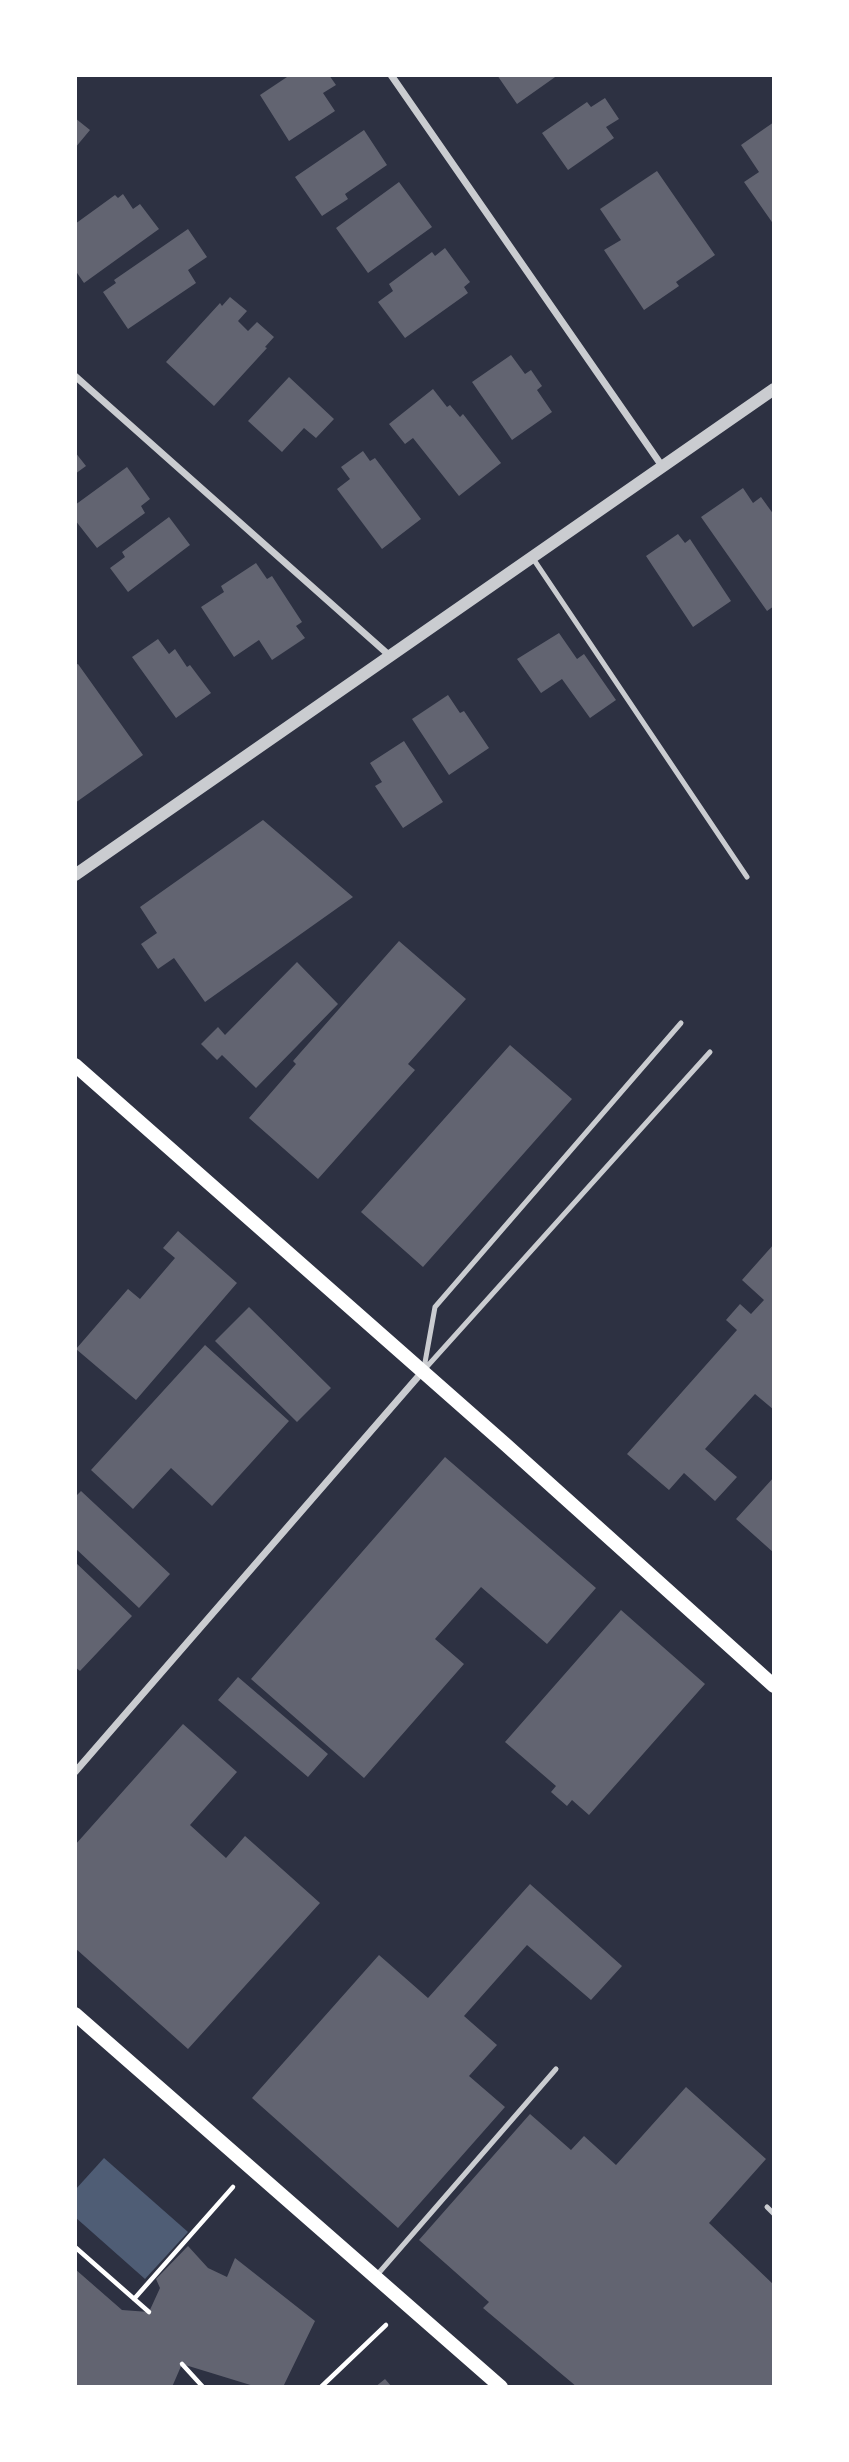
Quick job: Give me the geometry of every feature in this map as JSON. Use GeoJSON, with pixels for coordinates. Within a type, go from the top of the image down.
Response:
{"type":"FeatureCollection","features":[{"type":"Feature","properties":{"kind":"main road"},"geometry":{"type":"LineString","coordinates":[[75,1065],[423,1371],[774,1686]]}},
{"type":"Feature","properties":{"kind":"main road"},"geometry":{"type":"LineString","coordinates":[[75,2014],[501,2387]]}},
{"type":"Feature","properties":{"kind":"street"},"geometry":{"type":"LineString","coordinates":[[391,75],[662,467]]}},
{"type":"Feature","properties":{"kind":"street"},"geometry":{"type":"LineString","coordinates":[[75,376],[390,656]]}},
{"type":"Feature","properties":{"kind":"street"},"geometry":{"type":"LineString","coordinates":[[75,875],[774,389]]}},
{"type":"Feature","properties":{"kind":"street"},"geometry":{"type":"LineString","coordinates":[[75,1772],[423,1371]]}},
{"type":"Feature","properties":{"kind":"lane"},"geometry":{"type":"LineString","coordinates":[[532,557],[747,877]]}},
{"type":"Feature","properties":{"kind":"lane"},"geometry":{"type":"LineString","coordinates":[[423,1371],[435,1307],[681,1023]]}},
{"type":"Feature","properties":{"kind":"lane"},"geometry":{"type":"LineString","coordinates":[[423,1371],[710,1052]]}},
{"type":"Feature","properties":{"kind":"lane"},"geometry":{"type":"LineString","coordinates":[[375,2278],[556,2069]]}},
{"type":"Feature","properties":{"kind":"lane"},"geometry":{"type":"LineString","coordinates":[[768,2207],[774,2214]]}},
{"type":"Feature","properties":{"kind":"path"},"geometry":{"type":"LineString","coordinates":[[134,2299],[251,2168]]}},
{"type":"Feature","properties":{"kind":"path"},"geometry":{"type":"LineString","coordinates":[[75,2247],[149,2312]]}},
{"type":"Feature","properties":{"kind":"path"},"geometry":{"type":"LineString","coordinates":[[321,2387],[408,2304]]}},
{"type":"Feature","properties":{"kind":"path"},"geometry":{"type":"LineString","coordinates":[[183,2364],[203,2387]]}},
{"type":"Feature","properties":{"kind":"water"},"geometry":{"type":"Polygon","coordinates":[[[104,2158],[188,2232],[145,2279],[75,2217],[75,2190],[104,2158]]]}},
{"type":"Feature","properties":{"kind":"building"},"geometry":{"type":"Polygon","coordinates":[[[290,75],[329,75],[336,85],[323,93],[335,111],[289,141],[260,95],[290,75]]]}},
{"type":"Feature","properties":{"kind":"building"},"geometry":{"type":"Polygon","coordinates":[[[497,75],[558,75],[517,104],[497,75]]]}},
{"type":"Feature","properties":{"kind":"building"},"geometry":{"type":"Polygon","coordinates":[[[605,98],[619,119],[606,127],[614,138],[568,170],[542,133],[587,102],[591,107],[605,98]]]}},
{"type":"Feature","properties":{"kind":"building"},"geometry":{"type":"Polygon","coordinates":[[[75,118],[90,130],[75,148],[75,118]]]}},
{"type":"Feature","properties":{"kind":"building"},"geometry":{"type":"Polygon","coordinates":[[[774,122],[774,225],[744,182],[759,172],[741,145],[774,122]]]}},
{"type":"Feature","properties":{"kind":"building"},"geometry":{"type":"Polygon","coordinates":[[[364,130],[387,165],[345,194],[348,199],[322,216],[295,177],[364,130]]]}},
{"type":"Feature","properties":{"kind":"building"},"geometry":{"type":"Polygon","coordinates":[[[657,171],[715,255],[676,282],[679,286],[644,310],[604,250],[621,240],[600,209],[657,171]]]}},
{"type":"Feature","properties":{"kind":"building"},"geometry":{"type":"Polygon","coordinates":[[[399,182],[432,227],[368,273],[336,228],[399,182]]]}},
{"type":"Feature","properties":{"kind":"building"},"geometry":{"type":"Polygon","coordinates":[[[123,194],[133,209],[140,204],[159,229],[84,283],[75,270],[75,224],[115,195],[118,198],[123,194]]]}},
{"type":"Feature","properties":{"kind":"building"},"geometry":{"type":"Polygon","coordinates":[[[188,229],[207,257],[188,270],[196,283],[128,329],[103,292],[116,283],[114,280],[188,229]]]}},
{"type":"Feature","properties":{"kind":"building"},"geometry":{"type":"Polygon","coordinates":[[[445,248],[470,282],[464,287],[468,293],[405,338],[378,302],[393,291],[389,284],[432,252],[435,256],[445,248]]]}},
{"type":"Feature","properties":{"kind":"building"},"geometry":{"type":"Polygon","coordinates":[[[230,297],[247,311],[238,321],[248,331],[257,322],[274,337],[214,406],[166,362],[220,303],[222,306],[230,297]]]}},
{"type":"Feature","properties":{"kind":"building"},"geometry":{"type":"Polygon","coordinates":[[[511,355],[525,374],[531,370],[542,386],[537,390],[552,412],[512,440],[472,382],[511,355]]]}},
{"type":"Feature","properties":{"kind":"building"},"geometry":{"type":"Polygon","coordinates":[[[289,377],[334,419],[316,438],[304,428],[282,452],[248,421],[289,377]]]}},
{"type":"Feature","properties":{"kind":"building"},"geometry":{"type":"Polygon","coordinates":[[[433,389],[447,407],[450,405],[460,417],[463,414],[501,463],[459,496],[413,438],[405,444],[389,424],[433,389]]]}},
{"type":"Feature","properties":{"kind":"building"},"geometry":{"type":"Polygon","coordinates":[[[363,451],[370,461],[375,458],[421,519],[382,549],[337,489],[350,479],[341,467],[363,451]]]}},
{"type":"Feature","properties":{"kind":"building"},"geometry":{"type":"Polygon","coordinates":[[[75,452],[86,466],[75,474],[75,452]]]}},
{"type":"Feature","properties":{"kind":"building"},"geometry":{"type":"Polygon","coordinates":[[[127,467],[150,499],[141,506],[145,513],[97,548],[75,520],[75,505],[127,467]]]}},
{"type":"Feature","properties":{"kind":"building"},"geometry":{"type":"Polygon","coordinates":[[[743,488],[753,503],[761,497],[774,515],[774,606],[767,611],[701,517],[743,488]]]}},
{"type":"Feature","properties":{"kind":"building"},"geometry":{"type":"Polygon","coordinates":[[[169,517],[190,545],[128,592],[110,568],[125,557],[122,552],[169,517]]]}},
{"type":"Feature","properties":{"kind":"building"},"geometry":{"type":"Polygon","coordinates":[[[678,534],[685,543],[690,539],[731,601],[693,627],[646,556],[678,534]]]}},
{"type":"Feature","properties":{"kind":"building"},"geometry":{"type":"Polygon","coordinates":[[[256,563],[267,579],[272,576],[302,622],[296,626],[305,638],[272,660],[259,640],[234,657],[201,607],[224,592],[221,586],[256,563]]]}},
{"type":"Feature","properties":{"kind":"building"},"geometry":{"type":"Polygon","coordinates":[[[559,633],[577,659],[584,654],[616,700],[590,718],[562,679],[541,693],[517,659],[559,633]]]}},
{"type":"Feature","properties":{"kind":"building"},"geometry":{"type":"Polygon","coordinates":[[[158,639],[169,654],[175,649],[187,667],[190,665],[211,693],[176,718],[132,657],[158,639]]]}},
{"type":"Feature","properties":{"kind":"building"},"geometry":{"type":"Polygon","coordinates":[[[78,664],[143,755],[75,803],[75,665],[78,664]]]}},
{"type":"Feature","properties":{"kind":"building"},"geometry":{"type":"Polygon","coordinates":[[[448,695],[460,713],[464,711],[489,748],[449,775],[412,719],[448,695]]]}},
{"type":"Feature","properties":{"kind":"building"},"geometry":{"type":"Polygon","coordinates":[[[404,741],[443,802],[403,828],[375,786],[382,782],[370,763],[404,741]]]}},
{"type":"Feature","properties":{"kind":"building"},"geometry":{"type":"Polygon","coordinates":[[[263,820],[353,897],[205,1002],[174,958],[158,969],[141,944],[157,933],[140,907],[263,820]]]}},
{"type":"Feature","properties":{"kind":"building"},"geometry":{"type":"Polygon","coordinates":[[[399,941],[466,999],[408,1064],[415,1070],[318,1179],[249,1118],[296,1064],[293,1061],[399,941]]]}},
{"type":"Feature","properties":{"kind":"building"},"geometry":{"type":"Polygon","coordinates":[[[297,962],[338,1004],[256,1088],[222,1055],[217,1060],[201,1044],[218,1027],[225,1035],[297,962]]]}},
{"type":"Feature","properties":{"kind":"building"},"geometry":{"type":"Polygon","coordinates":[[[510,1045],[572,1099],[423,1267],[361,1212],[510,1045]]]}},
{"type":"Feature","properties":{"kind":"building"},"geometry":{"type":"Polygon","coordinates":[[[178,1231],[237,1283],[136,1400],[76,1349],[128,1289],[140,1299],[175,1258],[163,1248],[178,1231]]]}},
{"type":"Feature","properties":{"kind":"building"},"geometry":{"type":"Polygon","coordinates":[[[774,1244],[774,1410],[755,1394],[705,1449],[737,1477],[715,1501],[684,1473],[669,1490],[627,1454],[737,1330],[726,1320],[740,1304],[751,1314],[764,1300],[742,1280],[774,1244]]]}},
{"type":"Feature","properties":{"kind":"building"},"geometry":{"type":"Polygon","coordinates":[[[249,1307],[331,1388],[297,1422],[215,1341],[249,1307]]]}},
{"type":"Feature","properties":{"kind":"building"},"geometry":{"type":"Polygon","coordinates":[[[205,1345],[289,1421],[212,1506],[171,1468],[133,1509],[91,1470],[205,1345]]]}},
{"type":"Feature","properties":{"kind":"building"},"geometry":{"type":"Polygon","coordinates":[[[445,1457],[596,1588],[547,1644],[481,1587],[435,1639],[464,1664],[364,1778],[251,1679],[445,1457]]]}},
{"type":"Feature","properties":{"kind":"building"},"geometry":{"type":"Polygon","coordinates":[[[774,1477],[774,1553],[736,1519],[774,1477]]]}},
{"type":"Feature","properties":{"kind":"building"},"geometry":{"type":"Polygon","coordinates":[[[81,1491],[170,1574],[139,1608],[75,1548],[75,1497],[81,1491]]]}},
{"type":"Feature","properties":{"kind":"building"},"geometry":{"type":"Polygon","coordinates":[[[75,1562],[132,1616],[80,1671],[75,1667],[75,1562]]]}},
{"type":"Feature","properties":{"kind":"building"},"geometry":{"type":"Polygon","coordinates":[[[621,1610],[705,1684],[589,1815],[572,1800],[567,1806],[551,1792],[556,1786],[505,1742],[621,1610]]]}},
{"type":"Feature","properties":{"kind":"building"},"geometry":{"type":"Polygon","coordinates":[[[238,1677],[328,1754],[308,1777],[218,1700],[238,1677]]]}},
{"type":"Feature","properties":{"kind":"building"},"geometry":{"type":"Polygon","coordinates":[[[183,1724],[237,1772],[190,1825],[226,1858],[245,1836],[320,1903],[188,2049],[75,1948],[75,1845],[183,1724]]]}},
{"type":"Feature","properties":{"kind":"building"},"geometry":{"type":"Polygon","coordinates":[[[530,1884],[622,1966],[591,2000],[527,1945],[464,2016],[497,2045],[469,2076],[505,2107],[398,2228],[252,2098],[379,1955],[428,1998],[530,1884]]]}},
{"type":"Feature","properties":{"kind":"building"},"geometry":{"type":"Polygon","coordinates":[[[686,2087],[766,2159],[709,2223],[774,2285],[774,2387],[577,2387],[483,2308],[489,2302],[419,2240],[530,2114],[571,2150],[584,2136],[616,2165],[686,2087]]]}},
{"type":"Feature","properties":{"kind":"building"},"geometry":{"type":"Polygon","coordinates":[[[188,2246],[208,2268],[227,2277],[235,2258],[315,2321],[283,2387],[257,2387],[182,2364],[172,2387],[75,2387],[75,2269],[122,2310],[149,2312],[160,2288],[156,2279],[188,2246]]]}},
{"type":"Feature","properties":{"kind":"building"},"geometry":{"type":"Polygon","coordinates":[[[385,2379],[392,2387],[375,2387],[385,2379]]]}}]}
